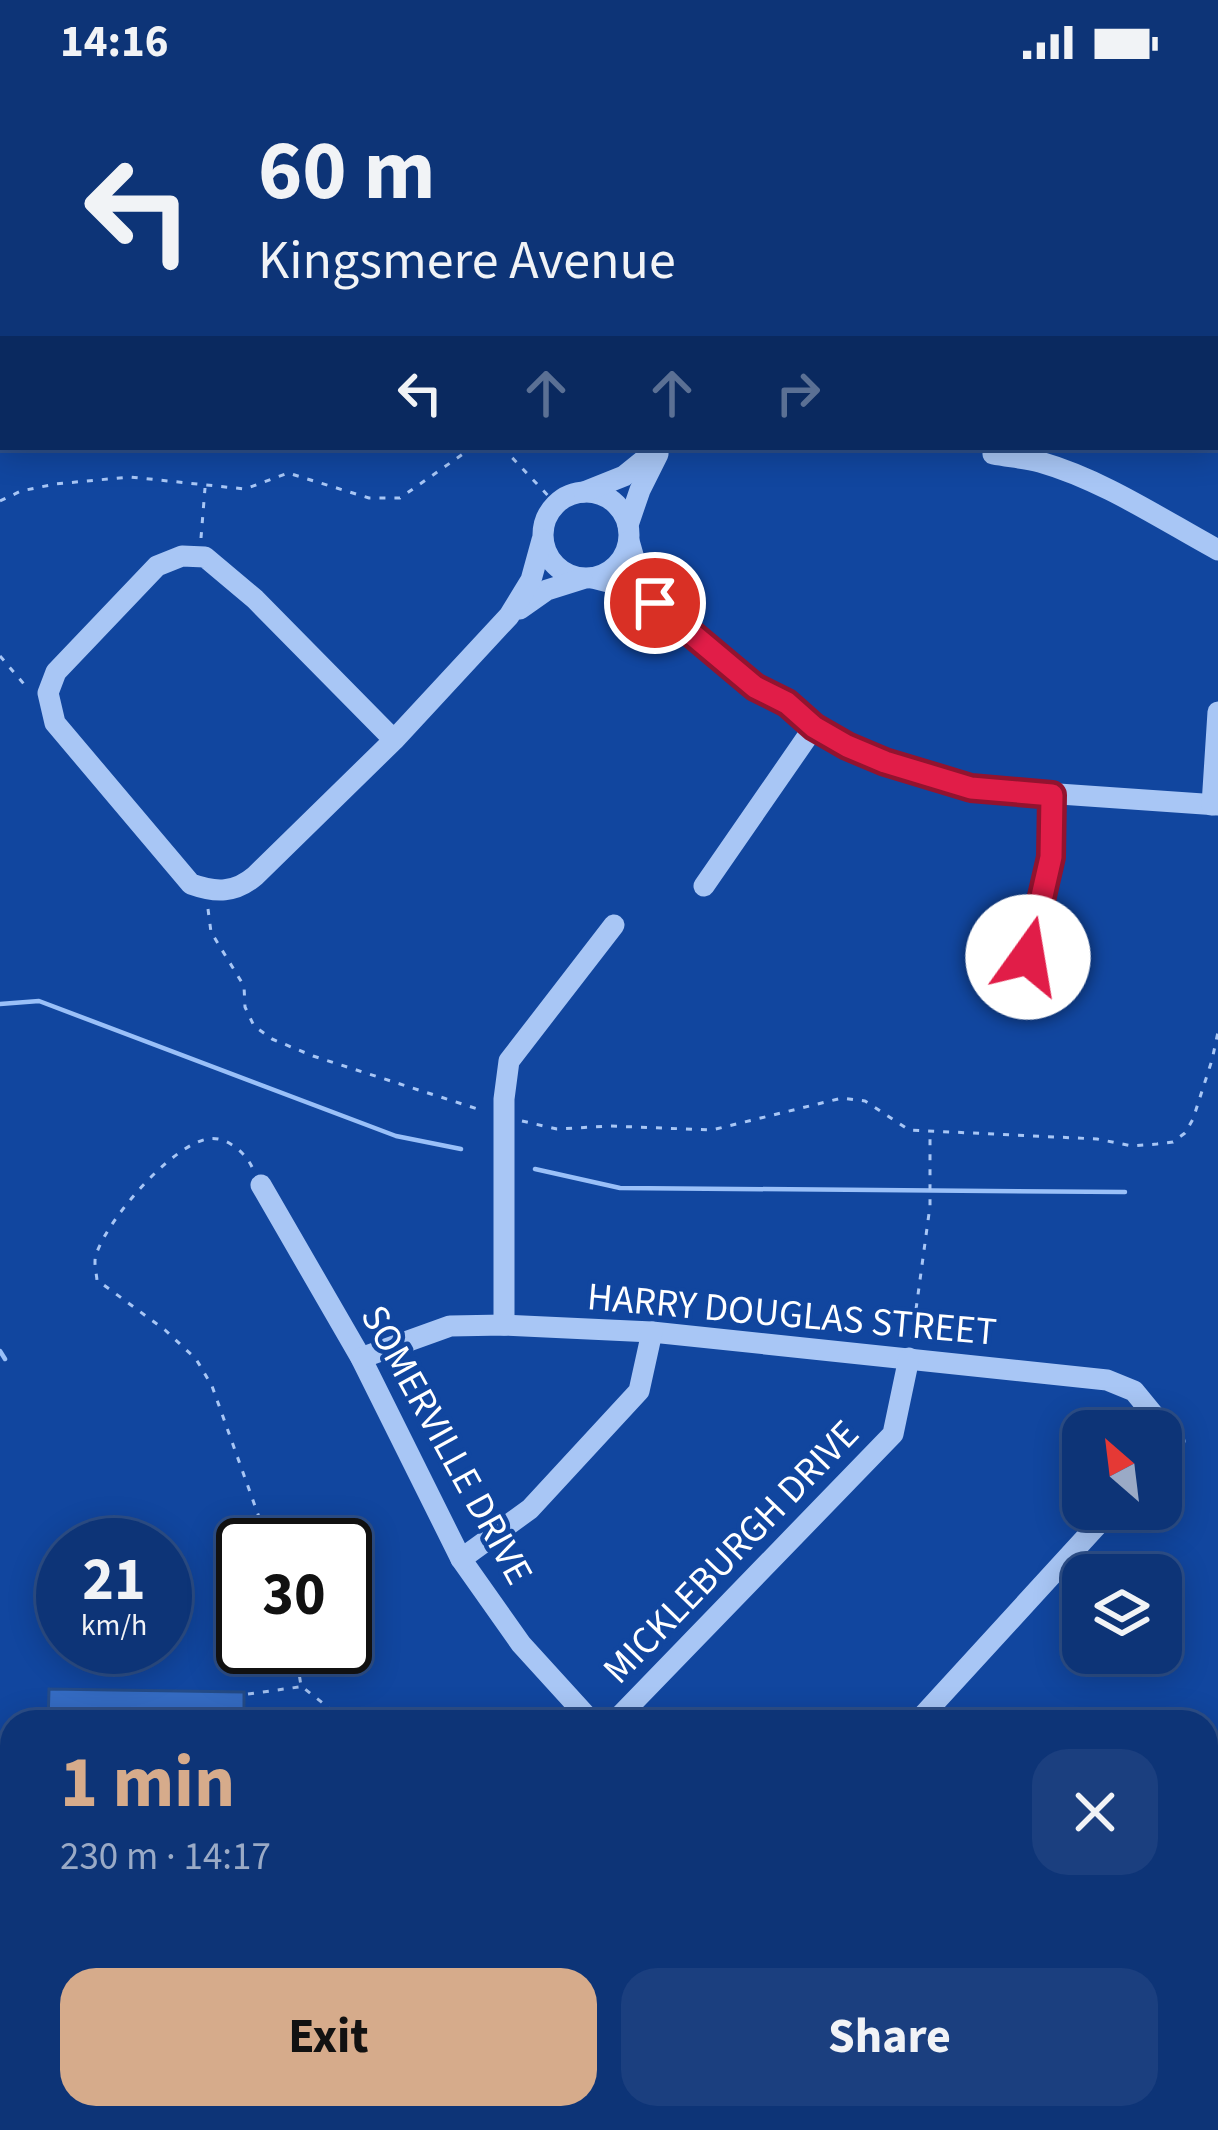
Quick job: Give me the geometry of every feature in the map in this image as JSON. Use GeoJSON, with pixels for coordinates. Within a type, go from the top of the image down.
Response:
{"type":"FeatureCollection","features":[{"type":"Feature","properties":{"kind":"street"},"geometry":{"type":"LineString","coordinates":[[394,740],[256,599],[199,556],[170,559],[147,574],[56,672],[48,693],[55,723],[190,884],[234,891],[394,740],[509,616],[531,580],[545,519],[556,504],[624,476],[657,450]]}},
{"type":"Feature","properties":{"kind":"street"},"geometry":{"type":"LineString","coordinates":[[509,616],[547,590],[608,572],[619,564],[640,490],[660,450]]}},
{"type":"Feature","properties":{"kind":"street"},"geometry":{"type":"LineString","coordinates":[[993,454],[1059,468],[1218,550]]}},
{"type":"Feature","properties":{"kind":"street"},"geometry":{"type":"LineString","coordinates":[[584,492],[610,499],[621,510],[637,569],[655,603]]}},
{"type":"Feature","properties":{"kind":"street"},"geometry":{"type":"LineString","coordinates":[[542,540],[554,565],[566,574],[628,587],[655,603],[755,687],[787,703],[814,727],[885,762],[954,784],[1215,805],[1218,712]]}},
{"type":"Feature","properties":{"kind":"street"},"geometry":{"type":"LineString","coordinates":[[704,886],[814,727]]}},
{"type":"Feature","properties":{"kind":"street"},"geometry":{"type":"LineString","coordinates":[[1004,992],[1028,957],[1051,857],[1052,795]]}},
{"type":"Feature","properties":{"kind":"street"},"geometry":{"type":"LineString","coordinates":[[504,1325],[504,1117],[509,1061],[614,925]]}},
{"type":"Feature","properties":{"kind":"street","name":"SOMERVILLE DRIVE"},"geometry":{"type":"LineString","coordinates":[[261,1185],[361,1358],[461,1559],[520,1644],[581,1710]]}},
{"type":"Feature","properties":{"kind":"street","name":"HARRY DOUGLAS STREET"},"geometry":{"type":"LineString","coordinates":[[361,1358],[450,1326],[652,1332],[1107,1381],[1134,1391],[1149,1410]]}},
{"type":"Feature","properties":{"kind":"street"},"geometry":{"type":"LineString","coordinates":[[461,1559],[530,1509],[639,1391],[652,1332]]}},
{"type":"Feature","properties":{"kind":"street","name":"MICKLEBURGH DRIVE"},"geometry":{"type":"LineString","coordinates":[[626,1710],[893,1434],[909,1358]]}},
{"type":"Feature","properties":{"kind":"street"},"geometry":{"type":"LineString","coordinates":[[928,1710],[1093,1530]]}},
{"type":"Feature","properties":{"kind":"path"},"geometry":{"type":"LineString","coordinates":[[0,501],[55,484],[130,477],[245,489],[288,473],[369,498],[400,498],[469,450]]}},
{"type":"Feature","properties":{"kind":"path"},"geometry":{"type":"LineString","coordinates":[[505,450],[556,504]]}},
{"type":"Feature","properties":{"kind":"path"},"geometry":{"type":"LineString","coordinates":[[199,556],[205,486]]}},
{"type":"Feature","properties":{"kind":"path"},"geometry":{"type":"LineString","coordinates":[[0,656],[28,690],[48,693]]}},
{"type":"Feature","properties":{"kind":"path"},"geometry":{"type":"LineString","coordinates":[[206,890],[211,932],[244,986],[245,1007],[254,1026],[272,1039],[504,1117],[557,1130],[610,1126],[712,1130],[842,1098],[865,1102],[909,1130],[1097,1139],[1132,1146],[1173,1142],[1193,1119],[1218,1032]]}},
{"type":"Feature","properties":{"kind":"path"},"geometry":{"type":"LineString","coordinates":[[909,1358],[930,1206],[930,1132]]}},
{"type":"Feature","properties":{"kind":"path"},"geometry":{"type":"LineString","coordinates":[[259,1518],[212,1386],[196,1359],[98,1280],[94,1258],[110,1225],[159,1170],[209,1138],[225,1140],[248,1158],[261,1185]]}},
{"type":"Feature","properties":{"kind":"path"},"geometry":{"type":"LineString","coordinates":[[299,1674],[301,1686],[331,1710]]}},
{"type":"Feature","properties":{"kind":"path"},"geometry":{"type":"LineString","coordinates":[[248,1694],[301,1686]]}},
{"type":"Feature","properties":{"kind":"building"},"geometry":{"type":"Polygon","coordinates":[[[49,1689],[244,1692],[244,1710],[48,1710],[49,1689]]]}},
{"type":"Feature","properties":{"kind":"waterway"},"geometry":{"type":"LineString","coordinates":[[0,1004],[39,1001],[396,1136],[461,1149]]}},
{"type":"Feature","properties":{"kind":"waterway"},"geometry":{"type":"LineString","coordinates":[[535,1169],[620,1188],[1125,1192]]}},
{"type":"Feature","properties":{"kind":"waterway"},"geometry":{"type":"LineString","coordinates":[[0,1351],[5,1359]]}},
{"type":"Feature","properties":{"kind":"route"},"geometry":{"type":"LineString","coordinates":[[655,603],[755,687],[787,703],[814,727],[847,746],[971,788],[1052,795],[1051,857],[1028,957]]}}]}
